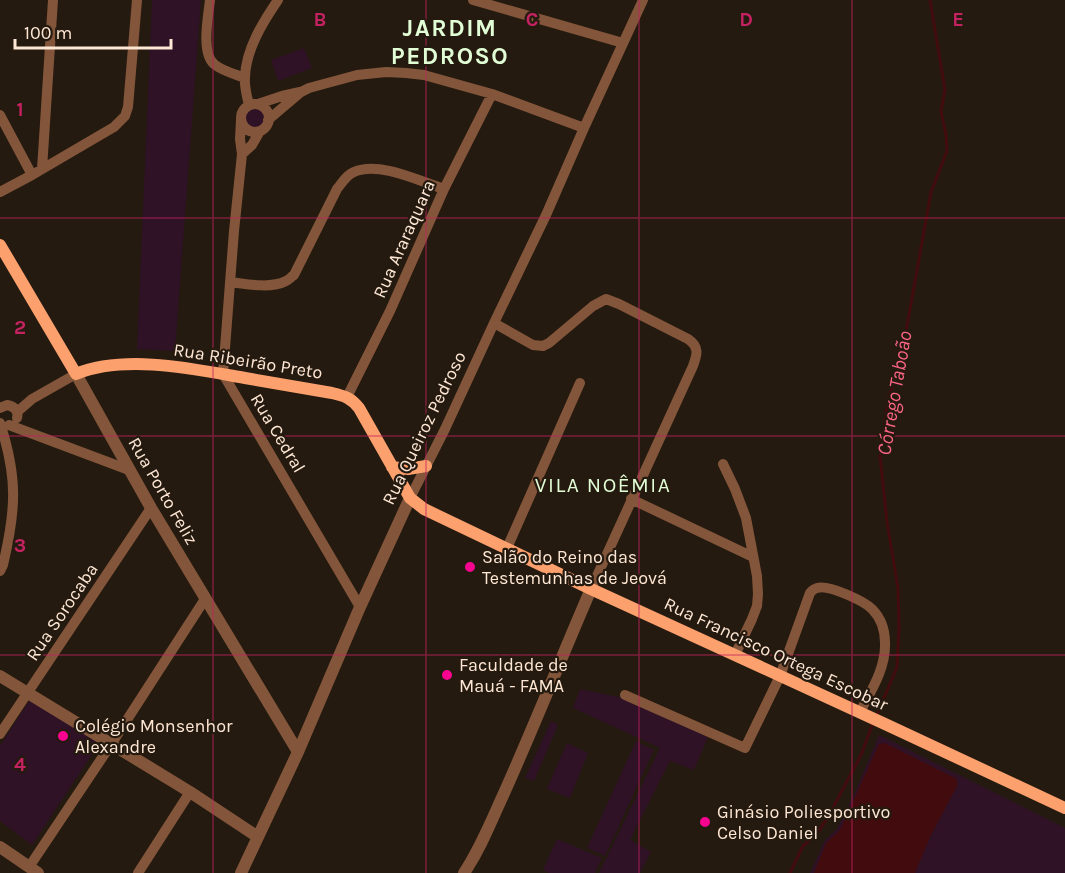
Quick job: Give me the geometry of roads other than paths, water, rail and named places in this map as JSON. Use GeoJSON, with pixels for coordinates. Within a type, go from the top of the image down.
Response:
{"type":"FeatureCollection","features":[{"type":"Feature","properties":{"kind":"main road","name":"Rua Porto Feliz"},"geometry":{"type":"LineString","coordinates":[[0,245],[76,374]]}},
{"type":"Feature","properties":{"kind":"main road","name":"Rua Ribeirão Preto"},"geometry":{"type":"LineString","coordinates":[[76,374],[101,366],[129,364],[180,368],[346,397]]}},
{"type":"Feature","properties":{"kind":"main road"},"geometry":{"type":"LineString","coordinates":[[346,397],[359,408],[410,498]]}},
{"type":"Feature","properties":{"kind":"main road"},"geometry":{"type":"LineString","coordinates":[[392,467],[408,470],[426,466]]}},
{"type":"Feature","properties":{"kind":"main road","name":"Rua Francisco Ortega Escobar"},"geometry":{"type":"LineString","coordinates":[[410,498],[435,515],[591,589],[1065,808]]}},
{"type":"Feature","properties":{"kind":"street"},"geometry":{"type":"LineString","coordinates":[[37,172],[53,0]]}},
{"type":"Feature","properties":{"kind":"street"},"geometry":{"type":"LineString","coordinates":[[0,192],[121,121],[127,112],[137,0]]}},
{"type":"Feature","properties":{"kind":"street"},"geometry":{"type":"LineString","coordinates":[[210,0],[207,41],[210,59],[216,66],[245,78]]}},
{"type":"Feature","properties":{"kind":"street"},"geometry":{"type":"LineString","coordinates":[[254,105],[245,78],[250,53],[269,13],[278,0]]}},
{"type":"Feature","properties":{"kind":"street"},"geometry":{"type":"LineString","coordinates":[[473,0],[623,43]]}},
{"type":"Feature","properties":{"kind":"street","name":"Rua Queiroz Pedroso"},"geometry":{"type":"LineString","coordinates":[[241,873],[298,752],[410,498],[546,215],[644,0]]}},
{"type":"Feature","properties":{"kind":"street"},"geometry":{"type":"LineString","coordinates":[[223,374],[242,154],[240,139],[243,111],[282,96],[357,75],[386,72],[424,75],[492,94],[584,128]]}},
{"type":"Feature","properties":{"kind":"street"},"geometry":{"type":"LineString","coordinates":[[268,120],[301,92]]}},
{"type":"Feature","properties":{"kind":"street","name":"Rua Araraquara"},"geometry":{"type":"LineString","coordinates":[[346,397],[390,311],[444,189],[492,94]]}},
{"type":"Feature","properties":{"kind":"street"},"geometry":{"type":"LineString","coordinates":[[242,154],[252,145],[268,120],[267,111],[254,105]]}},
{"type":"Feature","properties":{"kind":"street"},"geometry":{"type":"LineString","coordinates":[[0,115],[37,172]]}},
{"type":"Feature","properties":{"kind":"street"},"geometry":{"type":"LineString","coordinates":[[241,120],[243,126],[248,130],[260,131]]}},
{"type":"Feature","properties":{"kind":"street"},"geometry":{"type":"LineString","coordinates":[[230,282],[259,286],[284,282],[294,275],[337,189],[354,172],[366,169],[382,170],[444,189]]}},
{"type":"Feature","properties":{"kind":"street"},"geometry":{"type":"LineString","coordinates":[[464,873],[482,841],[518,763],[591,589],[697,354],[693,342],[606,299],[593,306],[543,346],[533,345],[494,323]]}},
{"type":"Feature","properties":{"kind":"street","name":"Rua Ribeirão Preto"},"geometry":{"type":"LineString","coordinates":[[3,423],[15,422],[8,408],[32,399],[76,374]]}},
{"type":"Feature","properties":{"kind":"street","name":"Rua Porto Feliz"},"geometry":{"type":"LineString","coordinates":[[76,374],[151,508],[298,752]]}},
{"type":"Feature","properties":{"kind":"street","name":"Rua Cedral"},"geometry":{"type":"LineString","coordinates":[[223,374],[360,607]]}},
{"type":"Feature","properties":{"kind":"street"},"geometry":{"type":"LineString","coordinates":[[507,548],[580,383]]}},
{"type":"Feature","properties":{"kind":"street"},"geometry":{"type":"LineString","coordinates":[[8,408],[35,436]]}},
{"type":"Feature","properties":{"kind":"street"},"geometry":{"type":"LineString","coordinates":[[3,423],[129,470]]}},
{"type":"Feature","properties":{"kind":"street"},"geometry":{"type":"LineString","coordinates":[[0,571],[12,526],[14,486],[3,423]]}},
{"type":"Feature","properties":{"kind":"street"},"geometry":{"type":"LineString","coordinates":[[723,464],[746,518],[757,576],[757,606],[735,655]]}},
{"type":"Feature","properties":{"kind":"street"},"geometry":{"type":"LineString","coordinates":[[631,499],[753,557]]}},
{"type":"Feature","properties":{"kind":"street","name":"Rua Sorocaba"},"geometry":{"type":"LineString","coordinates":[[0,734],[151,508]]}},
{"type":"Feature","properties":{"kind":"street"},"geometry":{"type":"LineString","coordinates":[[625,695],[745,748],[780,676],[810,593],[820,587],[830,588],[859,600],[871,608],[883,628],[884,662],[865,714]]}},
{"type":"Feature","properties":{"kind":"street"},"geometry":{"type":"LineString","coordinates":[[0,847],[33,870],[205,599]]}},
{"type":"Feature","properties":{"kind":"street"},"geometry":{"type":"LineString","coordinates":[[0,676],[190,792],[258,837]]}},
{"type":"Feature","properties":{"kind":"street"},"geometry":{"type":"LineString","coordinates":[[138,873],[190,792]]}},
{"type":"Feature","properties":{"kind":"waterway","name":"Córrego Taboão"},"geometry":{"type":"LineString","coordinates":[[876,717],[897,667],[899,627],[898,588],[887,522],[880,456],[889,397],[900,365],[931,192],[947,151],[941,111],[945,90],[930,0]]}},
{"type":"Feature","properties":{"kind":"waterway","name":"Córrego Taboão"},"geometry":{"type":"LineString","coordinates":[[790,873],[803,846],[816,835],[828,817],[861,755],[873,723]]}},
{"type":"Feature","properties":{"kind":"place","name":"Salão do Reino das Testemunhas de Jeová"},"geometry":{"type":"Point","coordinates":[470,567]}},
{"type":"Feature","properties":{"kind":"place","name":"Faculdade de Mauá - FAMA"},"geometry":{"type":"Point","coordinates":[447,675]}},
{"type":"Feature","properties":{"kind":"place","name":"Colégio Monsenhor Alexandre"},"geometry":{"type":"Point","coordinates":[63,736]}},
{"type":"Feature","properties":{"kind":"place","name":"Ginásio Poliesportivo Celso Daniel"},"geometry":{"type":"Point","coordinates":[705,822]}},
{"type":"Feature","properties":{"kind":"district","name":"JARDIM PEDROSO"},"geometry":{"type":"Point","coordinates":[450,42]}},
{"type":"Feature","properties":{"kind":"district","name":"VILA NOÊMIA"},"geometry":{"type":"Point","coordinates":[603,485]}}]}
